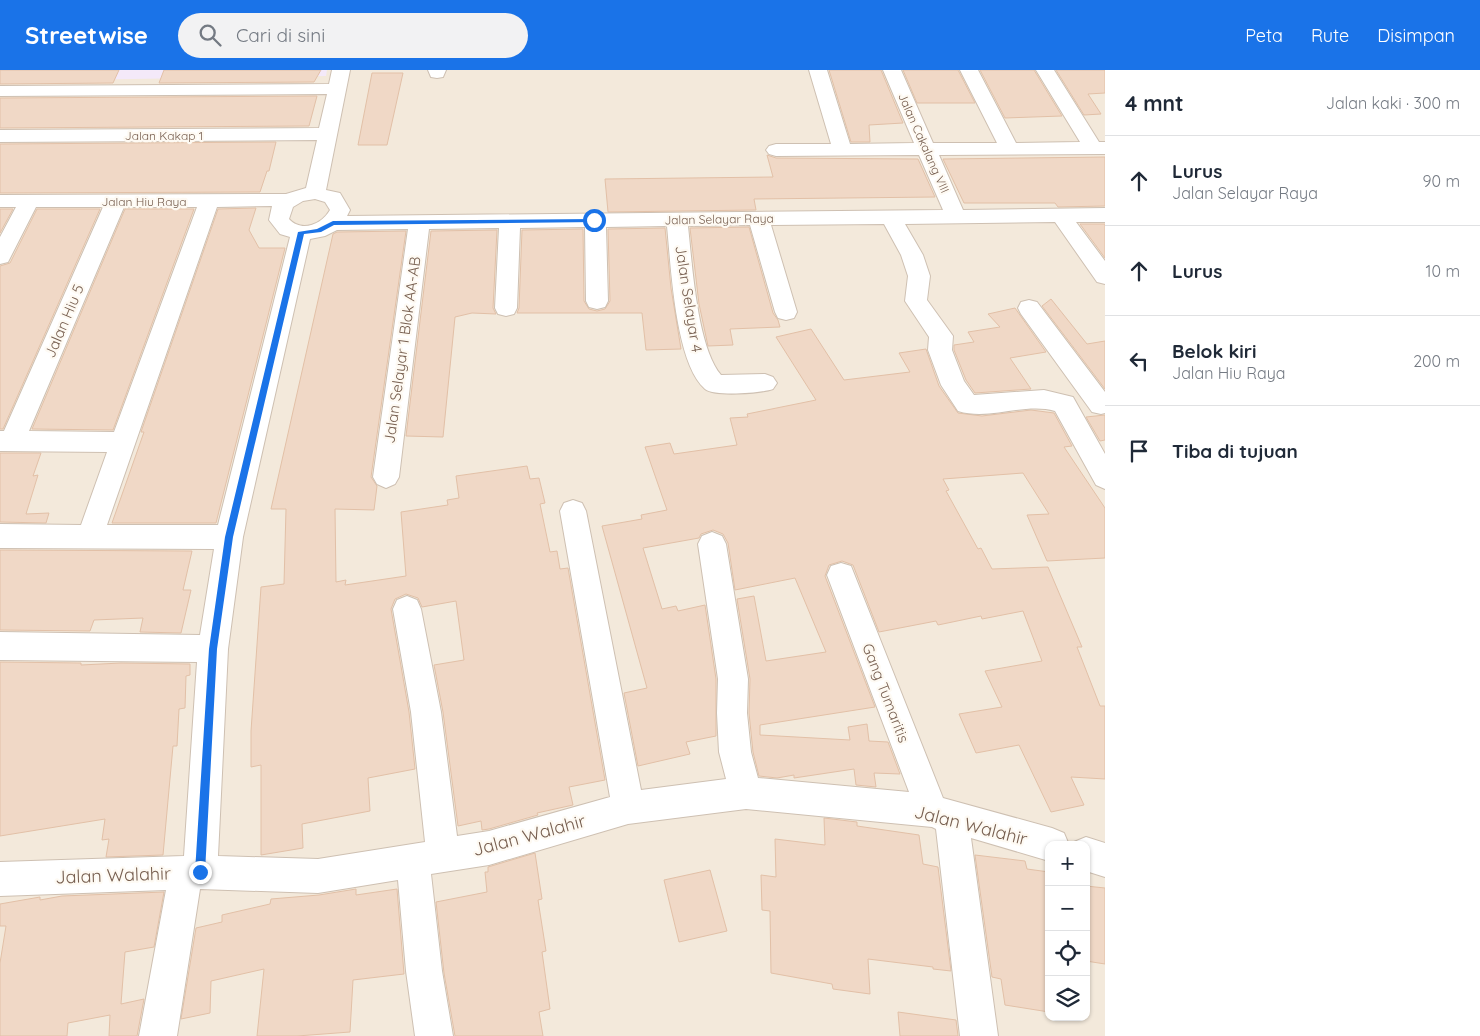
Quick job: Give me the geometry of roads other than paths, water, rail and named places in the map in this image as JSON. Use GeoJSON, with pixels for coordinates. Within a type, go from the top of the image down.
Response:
{"type":"FeatureCollection","features":[{"type":"Feature","properties":{"kind":"street"},"geometry":{"type":"LineString","coordinates":[[315,193],[342,70]]}},
{"type":"Feature","properties":{"kind":"street"},"geometry":{"type":"LineString","coordinates":[[818,70],[842,150]]}},
{"type":"Feature","properties":{"kind":"street","name":"Jalan Cakalang VIII"},"geometry":{"type":"LineString","coordinates":[[892,70],[956,216]]}},
{"type":"Feature","properties":{"kind":"street"},"geometry":{"type":"LineString","coordinates":[[969,70],[1010,149]]}},
{"type":"Feature","properties":{"kind":"street"},"geometry":{"type":"LineString","coordinates":[[1044,70],[1099,148]]}},
{"type":"Feature","properties":{"kind":"street"},"geometry":{"type":"LineString","coordinates":[[4,89],[337,90]]}},
{"type":"Feature","properties":{"kind":"street","name":"Jalan Kakap 1"},"geometry":{"type":"LineString","coordinates":[[0,136],[328,134]]}},
{"type":"Feature","properties":{"kind":"street"},"geometry":{"type":"LineString","coordinates":[[776,150],[1099,148]]}},
{"type":"Feature","properties":{"kind":"street"},"geometry":{"type":"LineString","coordinates":[[315,193],[333,198],[340,210],[333,223],[318,231],[301,232],[287,229],[279,220],[279,210],[287,200],[300,194],[315,193]]}},
{"type":"Feature","properties":{"kind":"street","name":"Jalan Hiu Raya"},"geometry":{"type":"LineString","coordinates":[[0,202],[287,200]]}},
{"type":"Feature","properties":{"kind":"street"},"geometry":{"type":"LineString","coordinates":[[0,256],[29,201]]}},
{"type":"Feature","properties":{"kind":"street","name":"Jalan Hiu 5"},"geometry":{"type":"LineString","coordinates":[[6,441],[116,201]]}},
{"type":"Feature","properties":{"kind":"street"},"geometry":{"type":"LineString","coordinates":[[90,536],[209,201]]}},
{"type":"Feature","properties":{"kind":"street","name":"Jalan Selayar Raya"},"geometry":{"type":"LineString","coordinates":[[333,223],[1105,215]]}},
{"type":"Feature","properties":{"kind":"street"},"geometry":{"type":"LineString","coordinates":[[1060,216],[1105,277]]}},
{"type":"Feature","properties":{"kind":"street"},"geometry":{"type":"LineString","coordinates":[[891,217],[912,255],[919,276],[916,301],[941,336],[940,350],[953,385],[967,404],[990,405],[1048,398],[1057,400],[1064,404],[1105,478]]}},
{"type":"Feature","properties":{"kind":"street"},"geometry":{"type":"LineString","coordinates":[[759,219],[786,312]]}},
{"type":"Feature","properties":{"kind":"street"},"geometry":{"type":"LineString","coordinates":[[594,220],[597,301]]}},
{"type":"Feature","properties":{"kind":"street","name":"Jalan Selayar 4"},"geometry":{"type":"LineString","coordinates":[[677,220],[690,320],[699,361],[703,369],[715,384],[764,383]]}},
{"type":"Feature","properties":{"kind":"street"},"geometry":{"type":"LineString","coordinates":[[506,308],[510,221]]}},
{"type":"Feature","properties":{"kind":"street","name":"Jalan Selayar 1 Blok AA-AB"},"geometry":{"type":"LineString","coordinates":[[386,477],[419,222]]}},
{"type":"Feature","properties":{"kind":"street"},"geometry":{"type":"LineString","coordinates":[[158,1036],[193,872],[213,649],[229,537],[301,232]]}},
{"type":"Feature","properties":{"kind":"street"},"geometry":{"type":"LineString","coordinates":[[1029,308],[1103,405]]}},
{"type":"Feature","properties":{"kind":"street"},"geometry":{"type":"LineString","coordinates":[[1066,409],[1103,405]]}},
{"type":"Feature","properties":{"kind":"street"},"geometry":{"type":"LineString","coordinates":[[6,441],[123,442]]}},
{"type":"Feature","properties":{"kind":"street"},"geometry":{"type":"LineString","coordinates":[[573,511],[628,808]]}},
{"type":"Feature","properties":{"kind":"street"},"geometry":{"type":"LineString","coordinates":[[0,536],[229,537]]}},
{"type":"Feature","properties":{"kind":"street"},"geometry":{"type":"LineString","coordinates":[[712,544],[733,679],[732,713],[735,752],[746,793]]}},
{"type":"Feature","properties":{"kind":"street","name":"Gang Tumaritis"},"geometry":{"type":"LineString","coordinates":[[841,575],[942,814],[979,1036]]}},
{"type":"Feature","properties":{"kind":"street"},"geometry":{"type":"LineString","coordinates":[[408,609],[426,712],[428,858],[424,971],[434,1036]]}},
{"type":"Feature","properties":{"kind":"street"},"geometry":{"type":"LineString","coordinates":[[0,646],[213,649]]}},
{"type":"Feature","properties":{"kind":"street","name":"Jalan Walahir"},"geometry":{"type":"LineString","coordinates":[[0,879],[193,872],[318,876],[488,848],[628,808],[746,793],[942,814],[1045,843]]}},
{"type":"Feature","properties":{"kind":"street"},"geometry":{"type":"LineString","coordinates":[[1090,855],[1105,860]]}}]}
